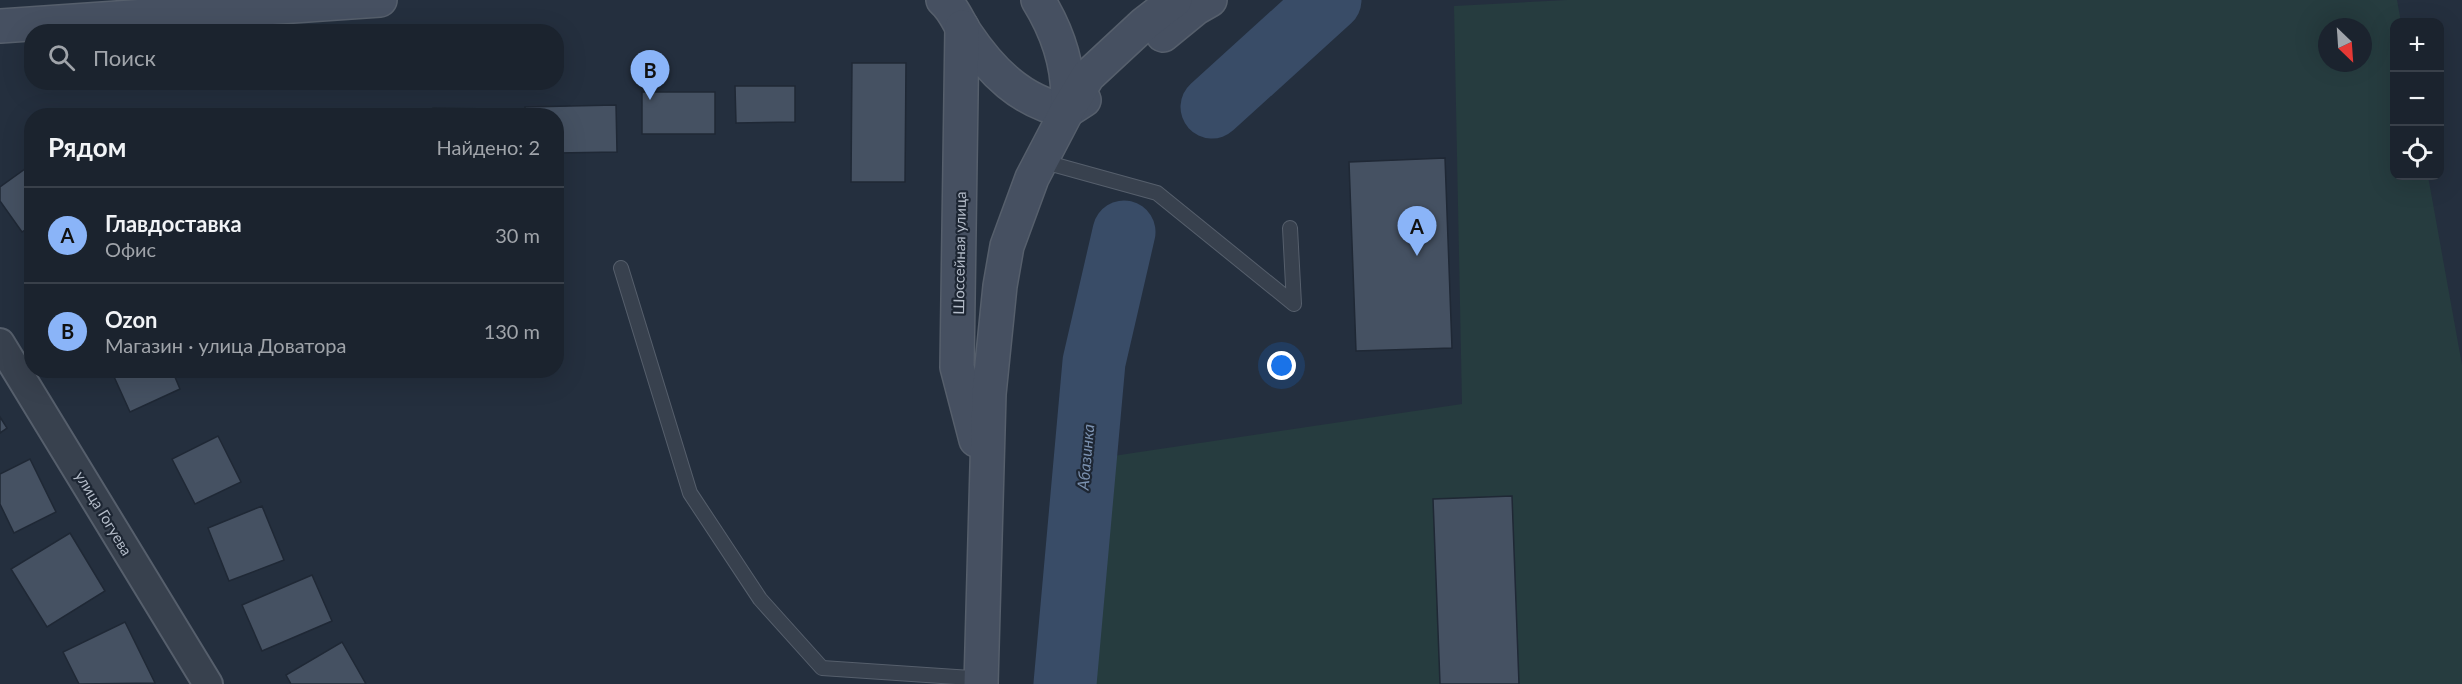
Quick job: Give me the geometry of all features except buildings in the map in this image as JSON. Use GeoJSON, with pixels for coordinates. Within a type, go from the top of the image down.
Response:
{"type":"FeatureCollection","features":[{"type":"Feature","properties":{"kind":"main road"},"geometry":{"type":"LineString","coordinates":[[29,24],[380,0]]}},
{"type":"Feature","properties":{"kind":"main road"},"geometry":{"type":"LineString","coordinates":[[943,0],[950,7],[982,57],[1002,79],[1054,109],[1067,111],[1111,80],[1196,8],[1210,0]]}},
{"type":"Feature","properties":{"kind":"main road"},"geometry":{"type":"LineString","coordinates":[[1038,0],[1049,18],[1065,63],[1068,85],[1067,111]]}},
{"type":"Feature","properties":{"kind":"main road","name":"Шоссейная улица"},"geometry":{"type":"LineString","coordinates":[[975,682],[986,543],[985,475],[988,394],[1000,286],[1013,225],[1041,161],[1088,76],[1144,24],[1175,0]]}},
{"type":"Feature","properties":{"kind":"main road"},"geometry":{"type":"LineString","coordinates":[[0,26],[24,24]]}},
{"type":"Feature","properties":{"kind":"main road","name":"Шоссейная улица"},"geometry":{"type":"LineString","coordinates":[[962,27],[957,367],[985,475]]}},
{"type":"Feature","properties":{"kind":"street","name":"улица Гогуева"},"geometry":{"type":"LineString","coordinates":[[0,343],[208,684]]}},
{"type":"Feature","properties":{"kind":"lane"},"geometry":{"type":"LineString","coordinates":[[1041,161],[1157,193],[1294,304],[1290,228]]}},
{"type":"Feature","properties":{"kind":"lane"},"geometry":{"type":"LineString","coordinates":[[621,268],[690,493],[760,599],[822,668],[975,682]]}},
{"type":"Feature","properties":{"kind":"green space"},"geometry":{"type":"Polygon","coordinates":[[[1567,0],[2397,0],[2400,18],[2390,18],[2390,180],[2429,180],[2462,365],[2462,684],[1086,684],[1093,459],[1462,404],[1454,6],[1567,0]]]}},
{"type":"Feature","properties":{"kind":"waterway","name":"Абазинка"},"geometry":{"type":"LineString","coordinates":[[1212,107],[1330,0]]}},
{"type":"Feature","properties":{"kind":"waterway","name":"Абазинка"},"geometry":{"type":"LineString","coordinates":[[1065,684],[1094,362],[1124,232]]}},
{"type":"Feature","properties":{"kind":"place","name":"Ozon"},"geometry":{"type":"Point","coordinates":[650,100]}},
{"type":"Feature","properties":{"kind":"place","name":"Главдоставка"},"geometry":{"type":"Point","coordinates":[1417,256]}}]}
